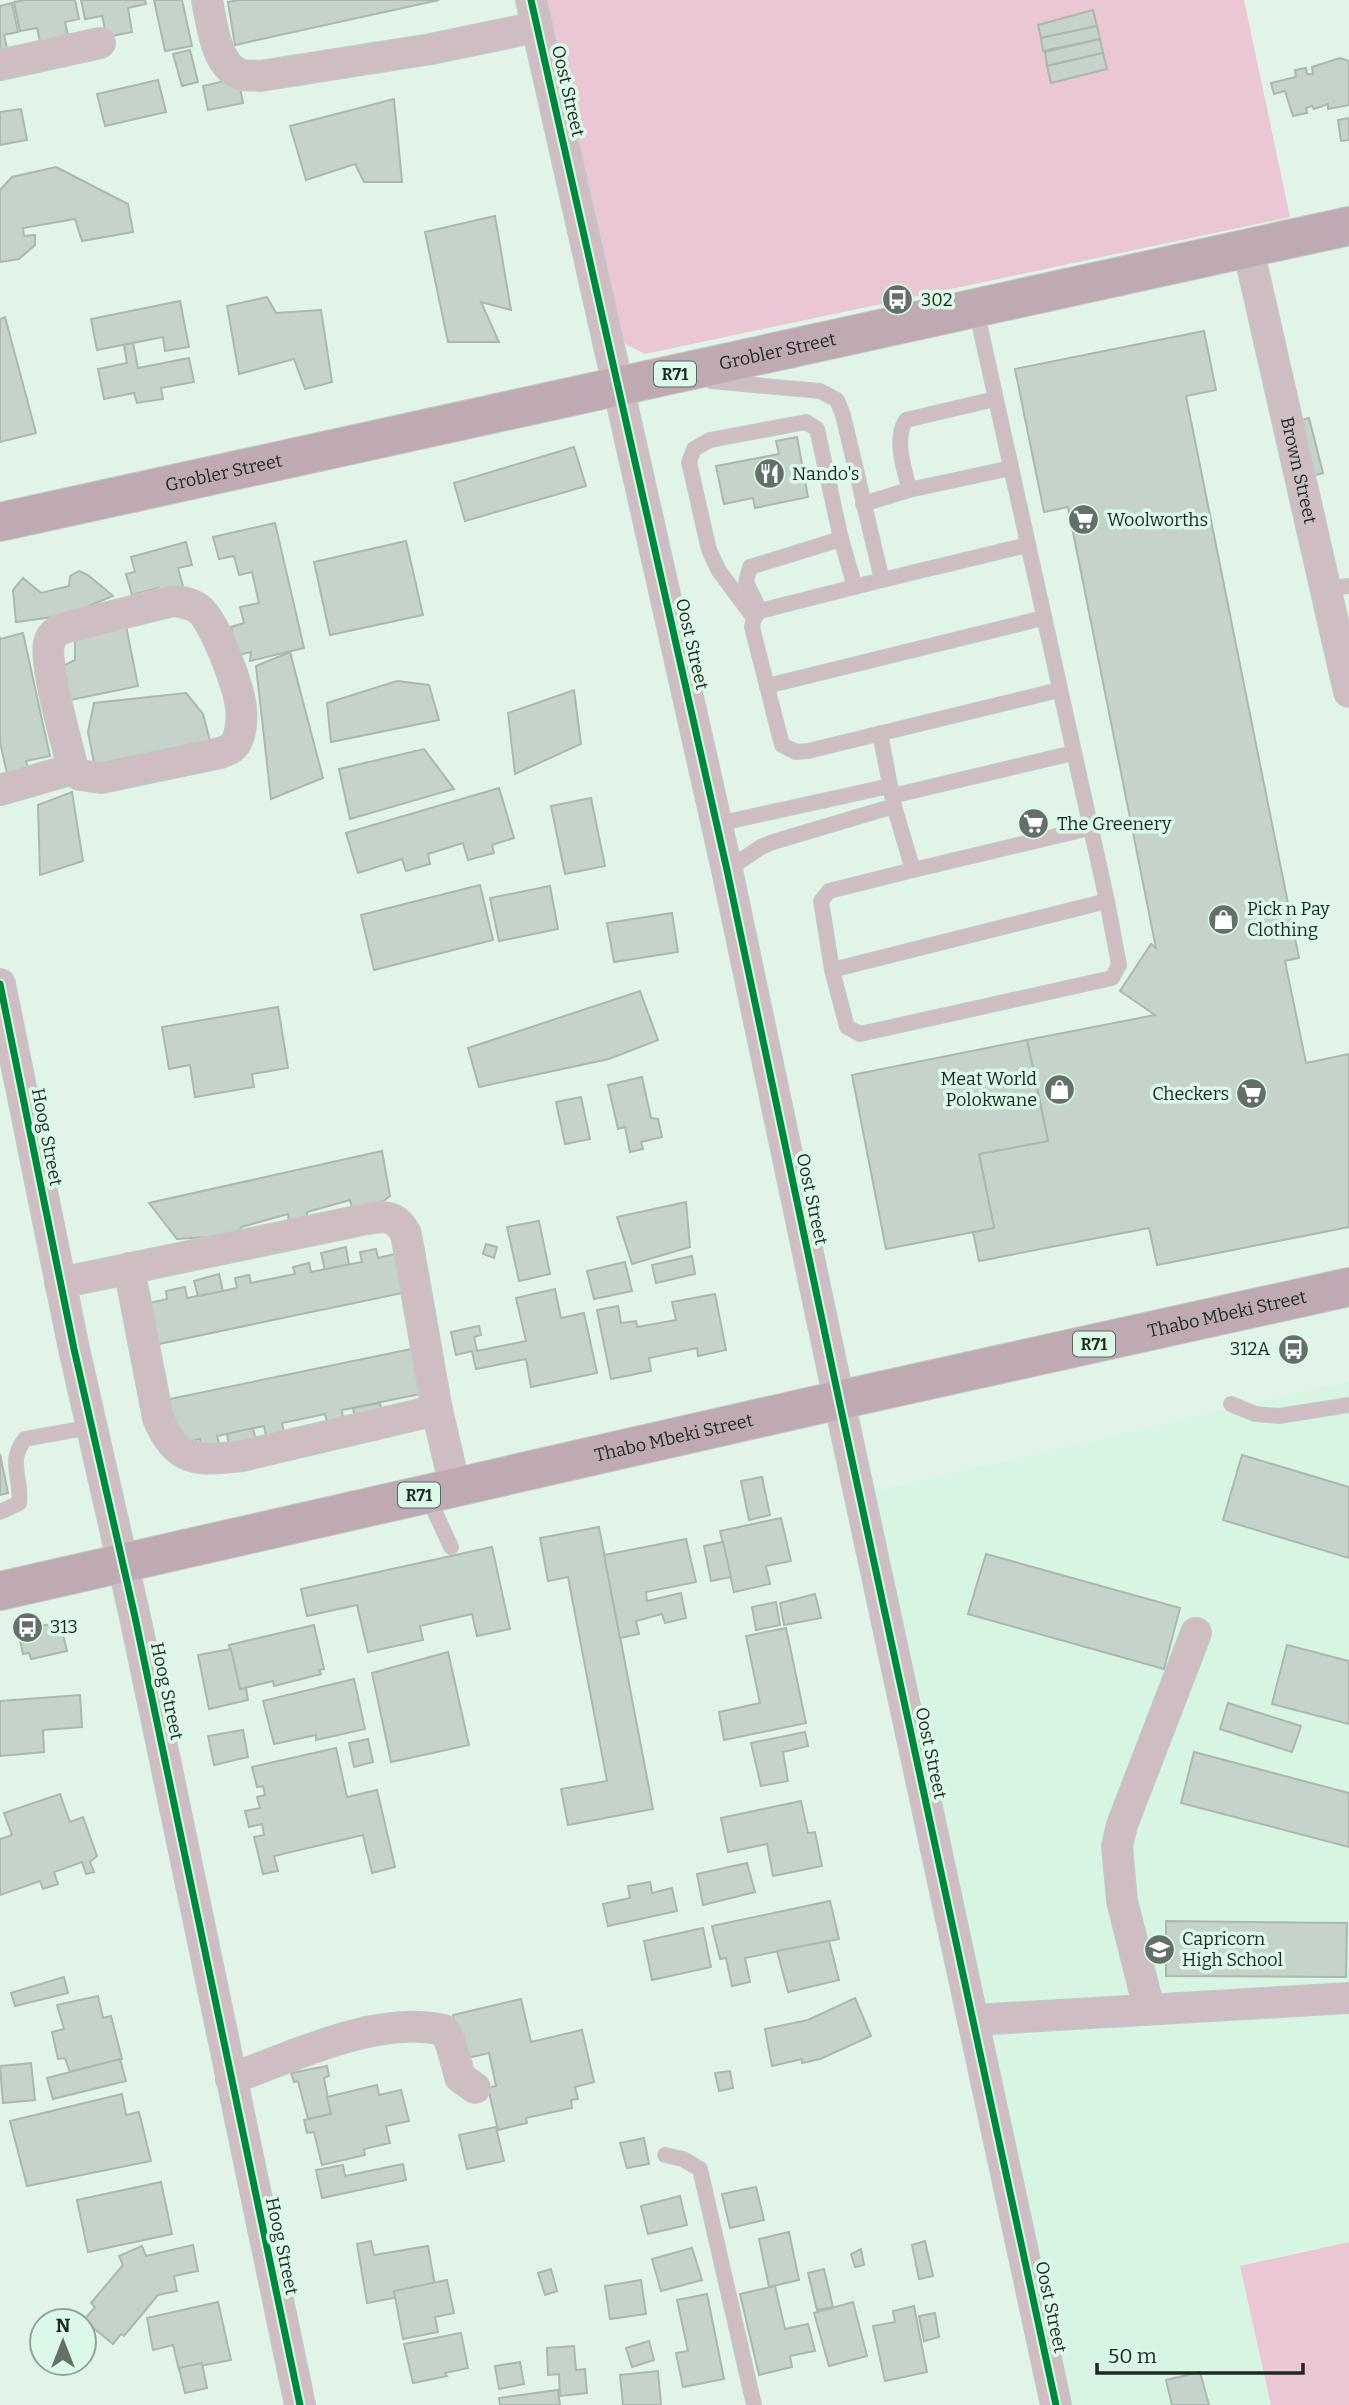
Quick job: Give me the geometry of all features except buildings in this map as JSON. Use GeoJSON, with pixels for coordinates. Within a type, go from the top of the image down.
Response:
{"type":"FeatureCollection","features":[{"type":"Feature","properties":{"kind":"main road","name":"Grobler Street"},"geometry":{"type":"LineString","coordinates":[[0,522],[1349,226]]}},
{"type":"Feature","properties":{"kind":"main road","name":"Thabo Mbeki Street"},"geometry":{"type":"LineString","coordinates":[[0,1591],[1349,1287]]}},
{"type":"Feature","properties":{"kind":"street"},"geometry":{"type":"LineString","coordinates":[[206,0],[222,56],[230,68],[243,75],[260,76],[431,49],[534,14]]}},
{"type":"Feature","properties":{"kind":"street","name":"Oost Street"},"geometry":{"type":"LineString","coordinates":[[534,14],[717,824],[1056,2405]]}},
{"type":"Feature","properties":{"kind":"street"},"geometry":{"type":"LineString","coordinates":[[0,65],[100,43]]}},
{"type":"Feature","properties":{"kind":"street","name":"Brown Street"},"geometry":{"type":"LineString","coordinates":[[1248,248],[1337,588],[1349,692]]}},
{"type":"Feature","properties":{"kind":"street"},"geometry":{"type":"LineString","coordinates":[[173,601],[186,602],[198,608],[214,630],[236,684],[242,719],[237,743],[231,749],[220,753],[101,778],[80,775],[73,769],[51,673],[48,646],[54,633],[64,628],[173,601]]}},
{"type":"Feature","properties":{"kind":"street"},"geometry":{"type":"LineString","coordinates":[[5,788],[73,769]]}},
{"type":"Feature","properties":{"kind":"street","name":"Hoog Street"},"geometry":{"type":"LineString","coordinates":[[0,984],[60,1283],[123,1563],[300,2405]]}},
{"type":"Feature","properties":{"kind":"street"},"geometry":{"type":"LineString","coordinates":[[60,1283],[357,1221],[391,1218],[400,1222],[406,1234],[438,1410],[441,1490]]}},
{"type":"Feature","properties":{"kind":"street"},"geometry":{"type":"LineString","coordinates":[[129,1268],[158,1418],[166,1438],[179,1451],[193,1457],[214,1460],[242,1456],[438,1410]]}},
{"type":"Feature","properties":{"kind":"street"},"geometry":{"type":"LineString","coordinates":[[1149,2009],[1122,1901],[1117,1846],[1122,1825],[1196,1633]]}},
{"type":"Feature","properties":{"kind":"street"},"geometry":{"type":"LineString","coordinates":[[973,2020],[1349,1998]]}},
{"type":"Feature","properties":{"kind":"street"},"geometry":{"type":"LineString","coordinates":[[230,2079],[351,2036],[408,2027],[432,2027],[444,2030],[451,2044],[460,2077],[475,2088]]}},
{"type":"Feature","properties":{"kind":"lane"},"geometry":{"type":"LineString","coordinates":[[976,308],[1107,901],[1119,965],[1112,978],[860,1034],[848,1027],[832,970],[821,901],[828,891],[1090,828]]}},
{"type":"Feature","properties":{"kind":"lane"},"geometry":{"type":"LineString","coordinates":[[665,376],[820,391],[836,400],[843,415],[882,580]]}},
{"type":"Feature","properties":{"kind":"lane"},"geometry":{"type":"LineString","coordinates":[[909,491],[899,440],[901,427],[906,420],[995,399]]}},
{"type":"Feature","properties":{"kind":"lane"},"geometry":{"type":"LineString","coordinates":[[757,615],[719,571],[709,550],[689,462],[695,449],[710,440],[806,422],[817,429],[841,539],[855,587]]}},
{"type":"Feature","properties":{"kind":"lane"},"geometry":{"type":"LineString","coordinates":[[863,504],[1011,468]]}},
{"type":"Feature","properties":{"kind":"lane"},"geometry":{"type":"LineString","coordinates":[[841,539],[750,567],[746,582],[757,615],[752,627],[782,745],[796,752],[1059,690]]}},
{"type":"Feature","properties":{"kind":"lane"},"geometry":{"type":"LineString","coordinates":[[757,615],[882,580],[1027,545]]}},
{"type":"Feature","properties":{"kind":"lane"},"geometry":{"type":"LineString","coordinates":[[766,686],[1043,618]]}},
{"type":"Feature","properties":{"kind":"lane"},"geometry":{"type":"LineString","coordinates":[[880,733],[892,796],[913,870]]}},
{"type":"Feature","properties":{"kind":"lane"},"geometry":{"type":"LineString","coordinates":[[717,824],[892,796],[1073,753]]}},
{"type":"Feature","properties":{"kind":"lane"},"geometry":{"type":"LineString","coordinates":[[727,870],[761,847],[892,796]]}},
{"type":"Feature","properties":{"kind":"lane"},"geometry":{"type":"LineString","coordinates":[[832,970],[1107,901]]}},
{"type":"Feature","properties":{"kind":"lane"},"geometry":{"type":"LineString","coordinates":[[1231,1404],[1255,1414],[1279,1416],[1349,1405]]}},
{"type":"Feature","properties":{"kind":"lane"},"geometry":{"type":"LineString","coordinates":[[0,1512],[19,1503],[20,1489],[14,1461],[19,1446],[25,1439],[91,1426]]}},
{"type":"Feature","properties":{"kind":"lane"},"geometry":{"type":"LineString","coordinates":[[441,1490],[451,1547]]}},
{"type":"Feature","properties":{"kind":"lane"},"geometry":{"type":"LineString","coordinates":[[665,2155],[683,2159],[700,2169],[754,2405]]}},
{"type":"Feature","properties":{"kind":"shaded area"},"geometry":{"type":"Polygon","coordinates":[[[541,0],[1244,0],[1290,217],[645,354],[627,345],[614,329],[541,0]]]}},
{"type":"Feature","properties":{"kind":"shaded area","name":"Capricorn High School"},"geometry":{"type":"Polygon","coordinates":[[[1349,1381],[1349,2405],[1071,2405],[867,1493],[1349,1381]]]}},
{"type":"Feature","properties":{"kind":"shaded area"},"geometry":{"type":"Polygon","coordinates":[[[1349,2242],[1349,2405],[1271,2405],[1240,2266],[1349,2242]]]}},
{"type":"Feature","properties":{"kind":"cycle path"},"geometry":{"type":"LineString","coordinates":[[531,0],[727,870],[1056,2405]]}},
{"type":"Feature","properties":{"kind":"cycle path"},"geometry":{"type":"LineString","coordinates":[[0,984],[74,1349],[135,1617],[300,2405]]}},
{"type":"Feature","properties":{"kind":"place","name":"302"},"geometry":{"type":"Point","coordinates":[898,300]}},
{"type":"Feature","properties":{"kind":"place","name":"Nando's"},"geometry":{"type":"Point","coordinates":[769,474]}},
{"type":"Feature","properties":{"kind":"place","name":"Woolworths"},"geometry":{"type":"Point","coordinates":[1084,520]}},
{"type":"Feature","properties":{"kind":"place","name":"The Greenery"},"geometry":{"type":"Point","coordinates":[1034,824]}},
{"type":"Feature","properties":{"kind":"place","name":"Pick n Pay Clothing"},"geometry":{"type":"Point","coordinates":[1224,919]}},
{"type":"Feature","properties":{"kind":"place","name":"Meat World Polokwane"},"geometry":{"type":"Point","coordinates":[1060,1089]}},
{"type":"Feature","properties":{"kind":"place","name":"Checkers"},"geometry":{"type":"Point","coordinates":[1252,1094]}},
{"type":"Feature","properties":{"kind":"place","name":"312A"},"geometry":{"type":"Point","coordinates":[1293,1349]}},
{"type":"Feature","properties":{"kind":"place","name":"313"},"geometry":{"type":"Point","coordinates":[27,1627]}},
{"type":"Feature","properties":{"kind":"place","name":"Capricorn High School"},"geometry":{"type":"Point","coordinates":[1159,1949]}}]}
